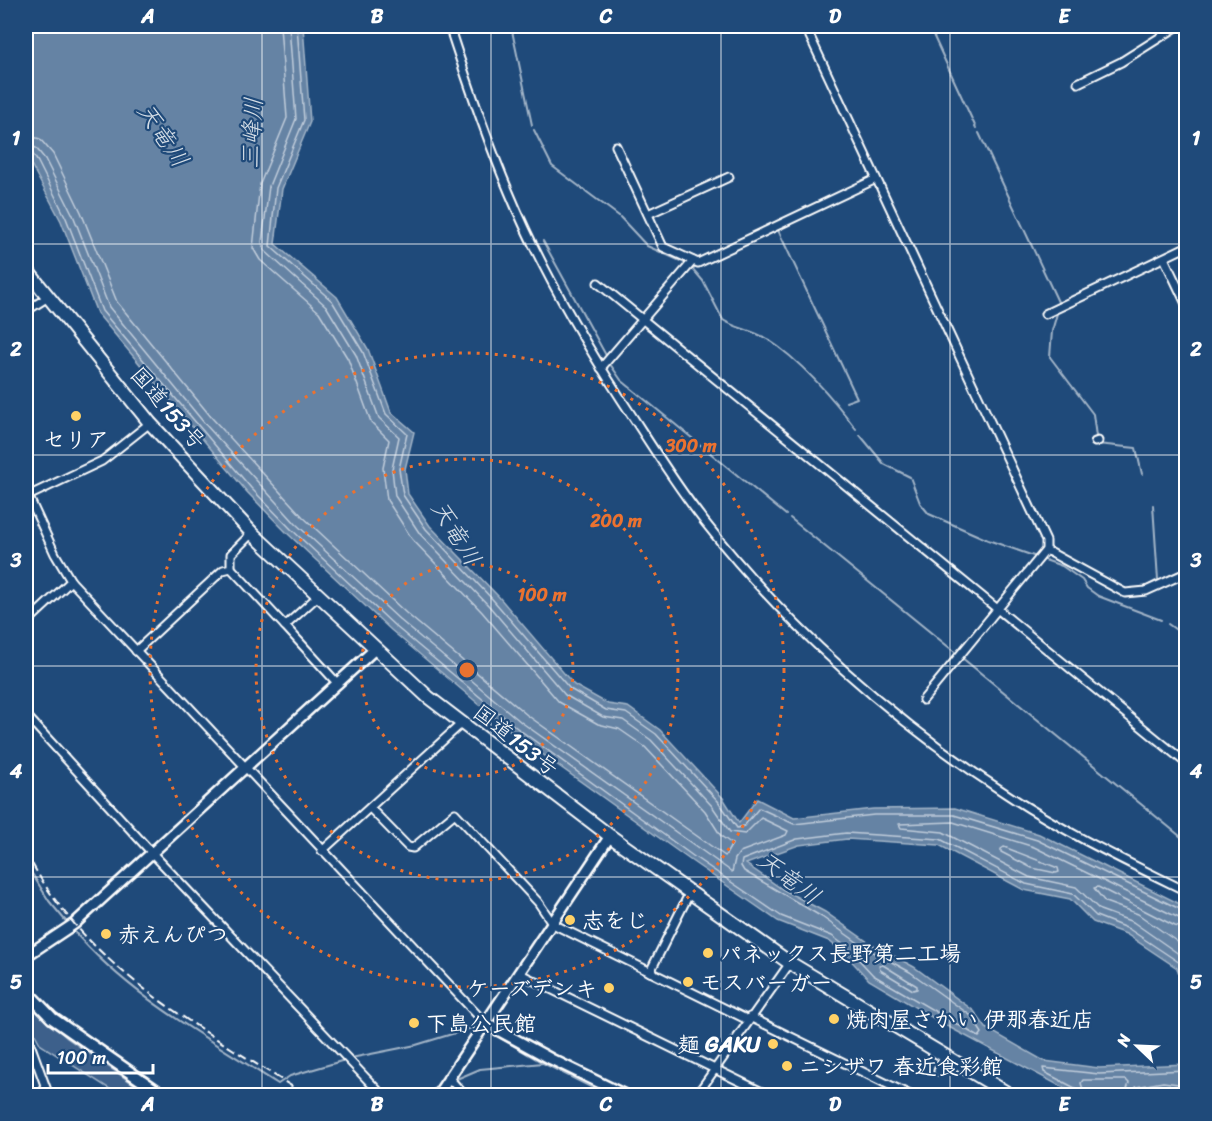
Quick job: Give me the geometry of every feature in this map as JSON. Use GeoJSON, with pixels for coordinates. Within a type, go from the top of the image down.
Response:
{"type":"FeatureCollection","features":[{"type":"Feature","properties":{"kind":"highway","name":"国道153号"},"geometry":{"type":"LineString","coordinates":[[26,269],[150,423],[252,533],[375,650],[461,724],[689,894],[790,963],[944,1057],[1012,1095]]}},
{"type":"Feature","properties":{"kind":"main road"},"geometry":{"type":"LineString","coordinates":[[26,991],[58,1023],[164,1095]]}},
{"type":"Feature","properties":{"kind":"street"},"geometry":{"type":"LineString","coordinates":[[449,26],[509,194],[571,316],[601,368],[679,487],[721,542],[798,625],[921,733],[1004,793],[1059,826],[1186,891]]}},
{"type":"Feature","properties":{"kind":"street"},"geometry":{"type":"LineString","coordinates":[[805,26],[1041,531],[1043,554],[923,700]]}},
{"type":"Feature","properties":{"kind":"street"},"geometry":{"type":"LineString","coordinates":[[1078,83],[1121,62],[1178,26]]}},
{"type":"Feature","properties":{"kind":"street"},"geometry":{"type":"LineString","coordinates":[[616,146],[663,247],[698,263],[876,179]]}},
{"type":"Feature","properties":{"kind":"street"},"geometry":{"type":"LineString","coordinates":[[648,214],[729,177]]}},
{"type":"Feature","properties":{"kind":"street"},"geometry":{"type":"LineString","coordinates":[[1045,314],[1186,247]]}},
{"type":"Feature","properties":{"kind":"street"},"geometry":{"type":"LineString","coordinates":[[1164,258],[1186,303]]}},
{"type":"Feature","properties":{"kind":"street"},"geometry":{"type":"LineString","coordinates":[[601,368],[693,261]]}},
{"type":"Feature","properties":{"kind":"street"},"geometry":{"type":"LineString","coordinates":[[598,283],[1186,764]]}},
{"type":"Feature","properties":{"kind":"street"},"geometry":{"type":"LineString","coordinates":[[26,311],[48,297]]}},
{"type":"Feature","properties":{"kind":"street"},"geometry":{"type":"LineString","coordinates":[[150,423],[102,461],[27,494],[55,554],[71,581],[245,770],[485,1023],[551,1059],[627,1095]]}},
{"type":"Feature","properties":{"kind":"street"},"geometry":{"type":"LineString","coordinates":[[252,533],[231,554],[231,568],[338,684]]}},
{"type":"Feature","properties":{"kind":"street"},"geometry":{"type":"LineString","coordinates":[[1043,554],[1125,593],[1146,591],[1186,573]]}},
{"type":"Feature","properties":{"kind":"street"},"geometry":{"type":"LineString","coordinates":[[136,651],[223,570],[231,568]]}},
{"type":"Feature","properties":{"kind":"street"},"geometry":{"type":"LineString","coordinates":[[26,623],[71,581]]}},
{"type":"Feature","properties":{"kind":"street"},"geometry":{"type":"LineString","coordinates":[[285,626],[318,596]]}},
{"type":"Feature","properties":{"kind":"street"},"geometry":{"type":"LineString","coordinates":[[26,957],[64,932],[375,650]]}},
{"type":"Feature","properties":{"kind":"street"},"geometry":{"type":"LineString","coordinates":[[26,715],[152,853],[382,1095]]}},
{"type":"Feature","properties":{"kind":"street"},"geometry":{"type":"LineString","coordinates":[[322,852],[461,724]]}},
{"type":"Feature","properties":{"kind":"street"},"geometry":{"type":"LineString","coordinates":[[370,808],[408,847],[412,848],[455,813],[538,902],[553,924],[912,1095]]}},
{"type":"Feature","properties":{"kind":"street"},"geometry":{"type":"LineString","coordinates":[[437,1095],[451,1080],[485,1023],[610,836]]}},
{"type":"Feature","properties":{"kind":"street"},"geometry":{"type":"LineString","coordinates":[[650,972],[689,894]]}},
{"type":"Feature","properties":{"kind":"street"},"geometry":{"type":"LineString","coordinates":[[696,1095],[790,963]]}},
{"type":"Feature","properties":{"kind":"street"},"geometry":{"type":"LineString","coordinates":[[518,974],[770,1095]]}},
{"type":"Feature","properties":{"kind":"street"},"geometry":{"type":"LineString","coordinates":[[26,1033],[49,1095]]}},
{"type":"Feature","properties":{"kind":"street"},"geometry":{"type":"LineString","coordinates":[[938,1071],[944,1057]]}},
{"type":"Feature","properties":{"kind":"street"},"geometry":{"type":"LineString","coordinates":[[451,1080],[465,1095]]}},
{"type":"Feature","properties":{"kind":"shaded area"},"geometry":{"type":"Polygon","coordinates":[[[26,1001],[67,1038],[149,1095],[119,1095],[41,1045],[26,1018],[26,1001]]]}},
{"type":"Feature","properties":{"kind":"water"},"geometry":{"type":"Polygon","coordinates":[[[26,26],[303,26],[310,122],[282,189],[275,244],[337,297],[368,349],[391,412],[414,432],[405,469],[408,494],[430,526],[499,597],[574,685],[608,704],[628,707],[660,730],[723,798],[739,823],[757,799],[794,818],[873,809],[955,808],[1039,834],[1186,907],[1186,1001],[1177,968],[1126,934],[1093,922],[1070,899],[1024,890],[939,845],[847,839],[799,845],[746,864],[782,889],[825,912],[868,942],[914,967],[974,1011],[986,1028],[1044,1061],[1099,1068],[1186,1064],[1186,1091],[1163,1088],[1134,1095],[1077,1095],[945,1025],[869,980],[844,953],[829,941],[778,921],[690,860],[513,733],[391,630],[287,533],[247,492],[97,313],[61,221],[26,155],[26,26]]]}},
{"type":"Feature","properties":{"kind":"waterway"},"geometry":{"type":"LineString","coordinates":[[511,26],[532,125]]}},
{"type":"Feature","properties":{"kind":"waterway"},"geometry":{"type":"LineString","coordinates":[[929,26],[976,128]]}},
{"type":"Feature","properties":{"kind":"waterway"},"geometry":{"type":"LineString","coordinates":[[534,130],[552,166],[619,216],[647,246],[685,263]]}},
{"type":"Feature","properties":{"kind":"waterway"},"geometry":{"type":"LineString","coordinates":[[979,133],[1059,304]]}},
{"type":"Feature","properties":{"kind":"waterway"},"geometry":{"type":"LineString","coordinates":[[778,230],[857,398],[846,402]]}},
{"type":"Feature","properties":{"kind":"waterway"},"geometry":{"type":"LineString","coordinates":[[543,241],[608,359]]}},
{"type":"Feature","properties":{"kind":"waterway"},"geometry":{"type":"LineString","coordinates":[[691,267],[703,281],[723,320],[762,336],[779,347],[826,392],[856,429]]}},
{"type":"Feature","properties":{"kind":"waterway"},"geometry":{"type":"LineString","coordinates":[[1058,310],[1052,331],[1050,357],[1093,414],[1097,444],[1136,448],[1142,474]]}},
{"type":"Feature","properties":{"kind":"waterway"},"geometry":{"type":"LineString","coordinates":[[610,364],[621,380],[786,515]]}},
{"type":"Feature","properties":{"kind":"waterway"},"geometry":{"type":"LineString","coordinates":[[860,435],[884,464],[910,477],[920,503],[929,514],[988,540],[1062,566],[1082,580],[1087,588],[1098,596],[1161,620]]}},
{"type":"Feature","properties":{"kind":"waterway"},"geometry":{"type":"LineString","coordinates":[[1153,505],[1158,580]]}},
{"type":"Feature","properties":{"kind":"waterway"},"geometry":{"type":"LineString","coordinates":[[790,518],[956,653]]}},
{"type":"Feature","properties":{"kind":"waterway"},"geometry":{"type":"LineString","coordinates":[[1164,578],[1186,568]]}},
{"type":"Feature","properties":{"kind":"waterway"},"geometry":{"type":"LineString","coordinates":[[1145,587],[1158,580]]}},
{"type":"Feature","properties":{"kind":"waterway"},"geometry":{"type":"LineString","coordinates":[[1168,624],[1186,637]]}},
{"type":"Feature","properties":{"kind":"waterway"},"geometry":{"type":"LineString","coordinates":[[961,657],[1186,841]]}},
{"type":"Feature","properties":{"kind":"waterway"},"geometry":{"type":"LineString","coordinates":[[26,864],[49,901],[69,925]]}},
{"type":"Feature","properties":{"kind":"waterway"},"geometry":{"type":"LineString","coordinates":[[72,929],[94,953],[143,995],[278,1084],[290,1076],[345,1060]]}},
{"type":"Feature","properties":{"kind":"waterway"},"geometry":{"type":"LineString","coordinates":[[351,1058],[416,1045],[475,1027]]}},
{"type":"Feature","properties":{"kind":"waterway"},"geometry":{"type":"LineString","coordinates":[[485,1029],[543,1063],[609,1096]]}},
{"type":"Feature","properties":{"kind":"waterway"},"geometry":{"type":"LineString","coordinates":[[452,1081],[480,1069],[543,1063]]}},
{"type":"Feature","properties":{"kind":"railway"},"geometry":{"type":"LineString","coordinates":[[26,852],[51,894],[80,930],[113,963],[187,1020],[307,1096]]}},
{"type":"Feature","properties":{"kind":"place","name":"セリア"},"geometry":{"type":"Point","coordinates":[76,416]}},
{"type":"Feature","properties":{"kind":"place","name":"志をじ"},"geometry":{"type":"Point","coordinates":[570,920]}},
{"type":"Feature","properties":{"kind":"place","name":"赤えんぴつ"},"geometry":{"type":"Point","coordinates":[106,934]}},
{"type":"Feature","properties":{"kind":"place","name":"パネックス長野第二工場"},"geometry":{"type":"Point","coordinates":[708,953]}},
{"type":"Feature","properties":{"kind":"place","name":"モスバーガー"},"geometry":{"type":"Point","coordinates":[688,982]}},
{"type":"Feature","properties":{"kind":"place","name":"ケーズデンキ"},"geometry":{"type":"Point","coordinates":[609,988]}},
{"type":"Feature","properties":{"kind":"place","name":"焼肉屋さかい 伊那春近店"},"geometry":{"type":"Point","coordinates":[834,1019]}},
{"type":"Feature","properties":{"kind":"place","name":"下島公民館"},"geometry":{"type":"Point","coordinates":[414,1023]}},
{"type":"Feature","properties":{"kind":"place","name":"麺 GAKU"},"geometry":{"type":"Point","coordinates":[773,1044]}},
{"type":"Feature","properties":{"kind":"place","name":"ニシザワ 春近食彩館"},"geometry":{"type":"Point","coordinates":[787,1066]}},
{"type":"Feature","properties":{"kind":"water label","name":"三峰川"},"geometry":{"type":"Point","coordinates":[252,133]}},
{"type":"Feature","properties":{"kind":"water label","name":"天竜川"},"geometry":{"type":"Point","coordinates":[163,135]}},
{"type":"Feature","properties":{"kind":"water label","name":"天竜川"},"geometry":{"type":"Point","coordinates":[456,533]}},
{"type":"Feature","properties":{"kind":"water label","name":"天竜川"},"geometry":{"type":"Point","coordinates":[789,878]}}]}
